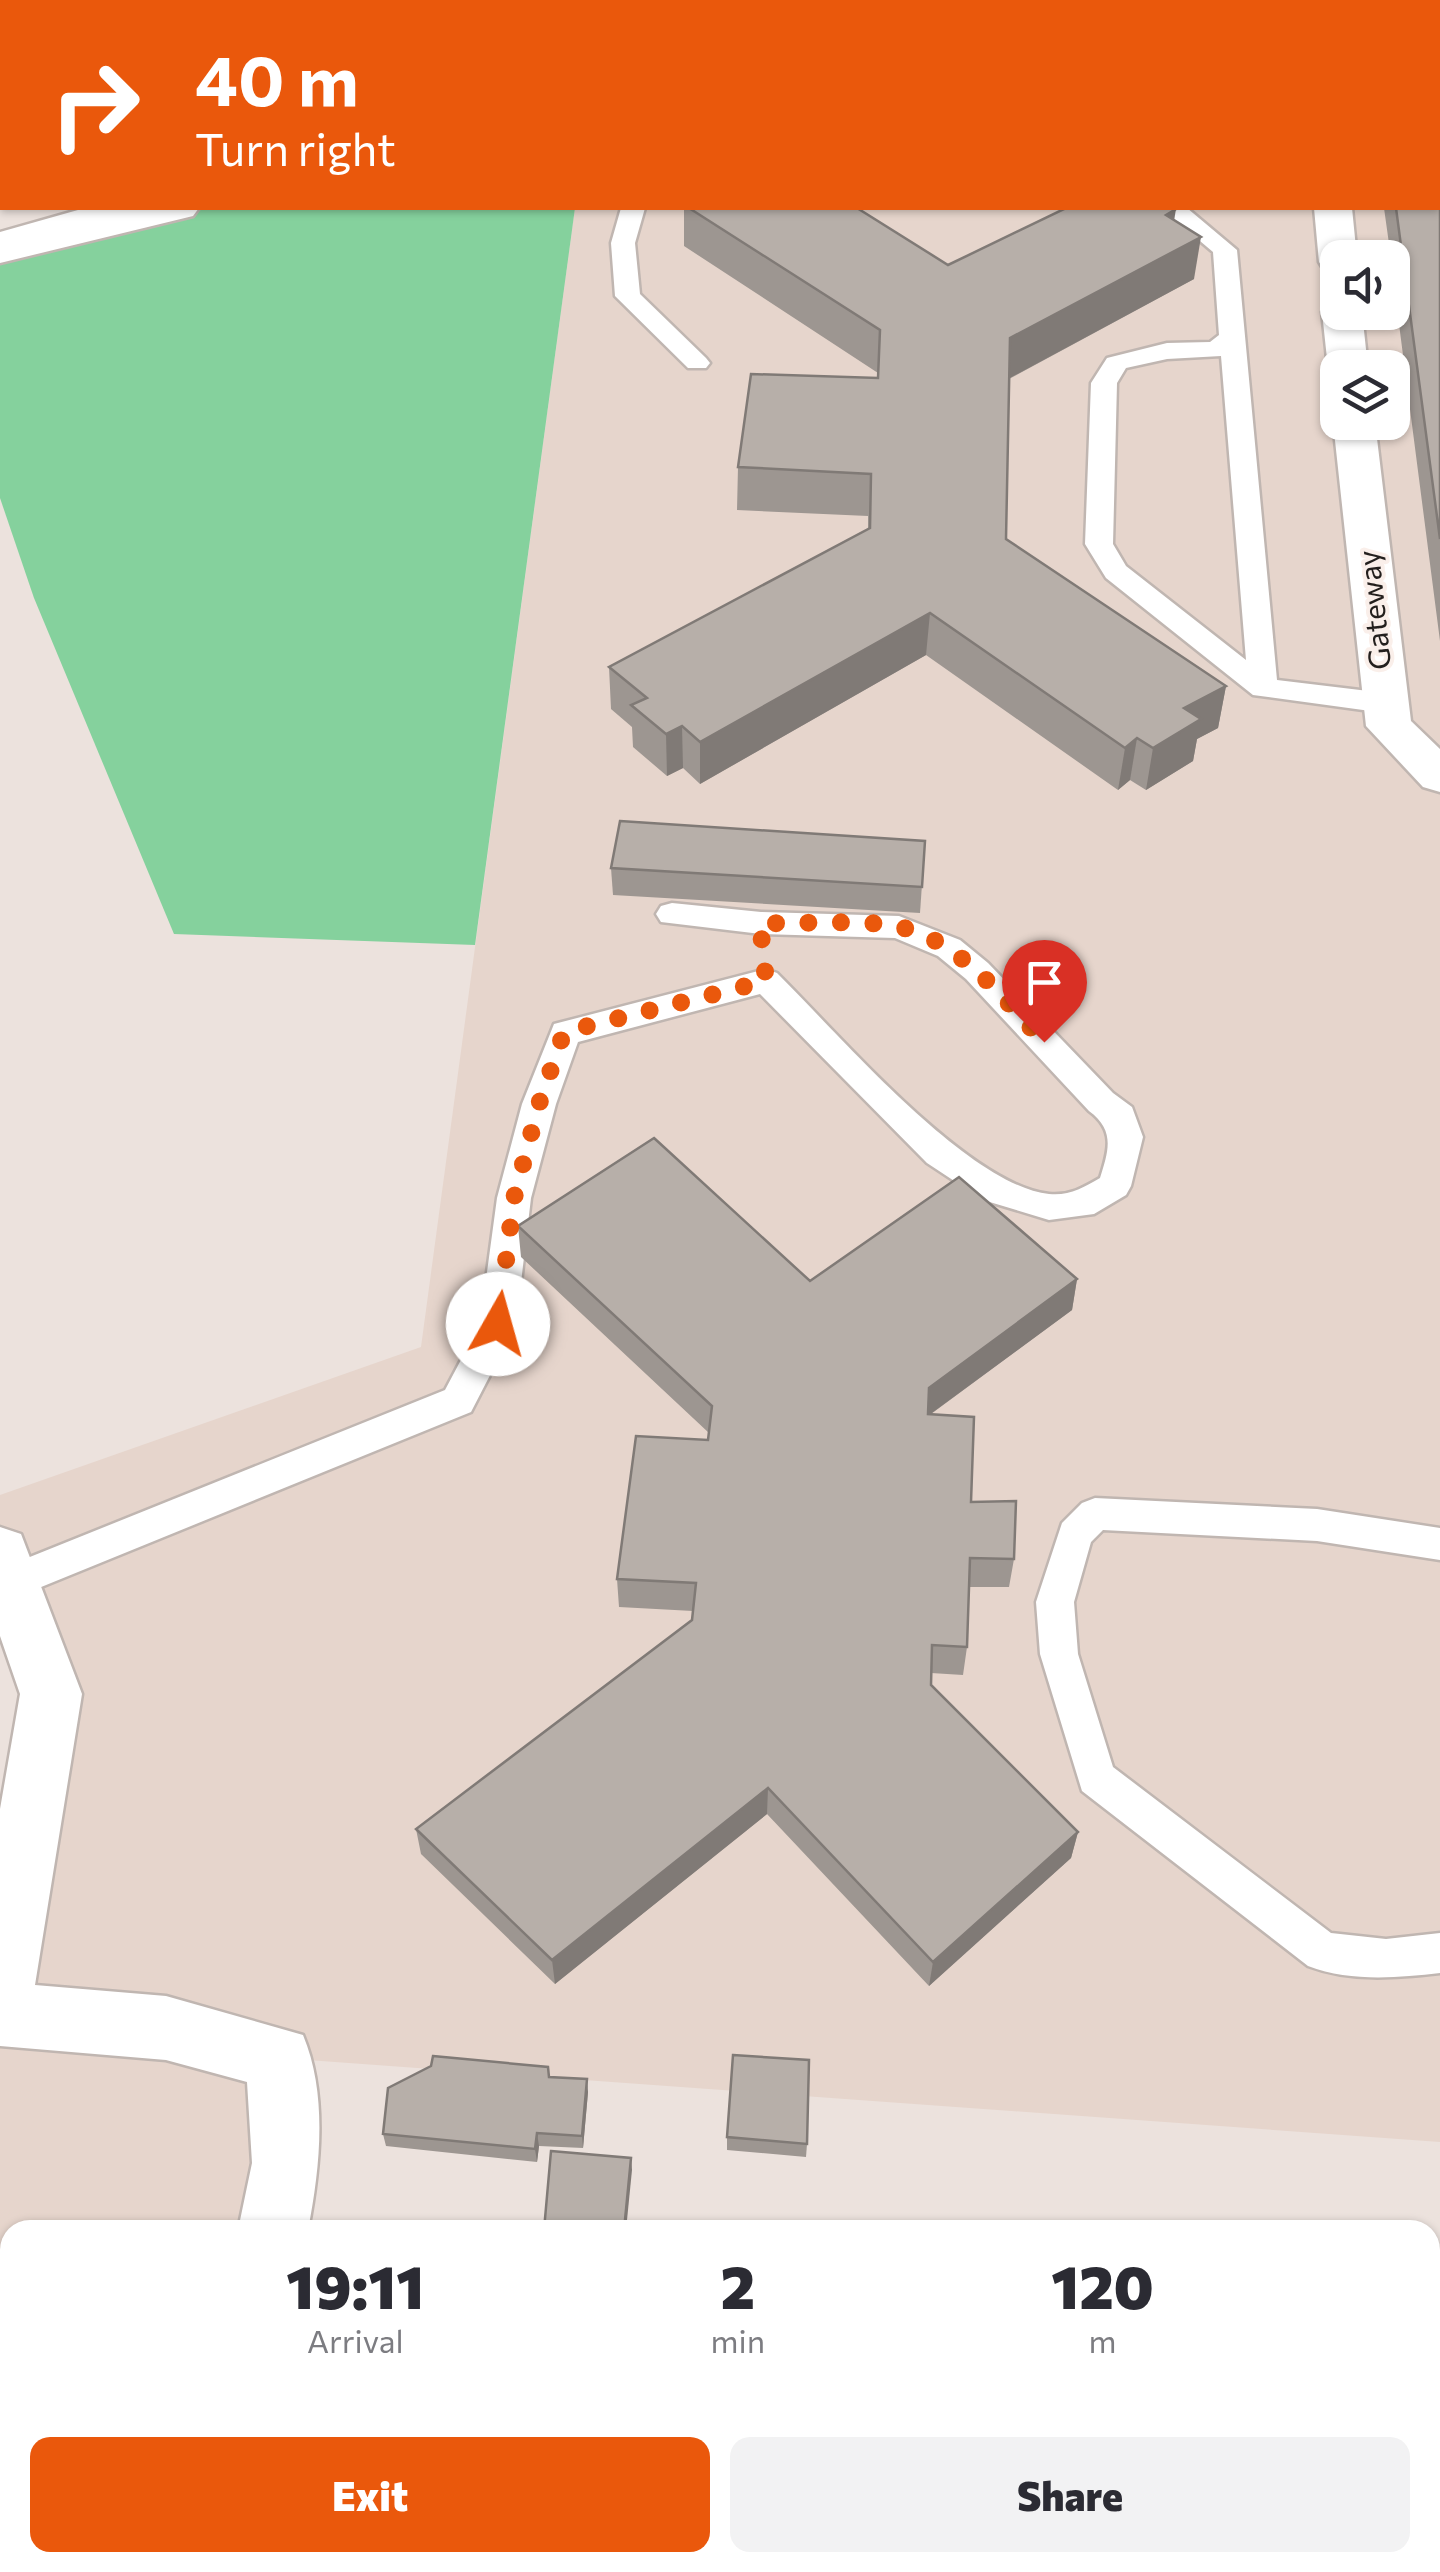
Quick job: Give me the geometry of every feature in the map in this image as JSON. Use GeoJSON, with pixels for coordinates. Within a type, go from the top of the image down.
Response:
{"type":"FeatureCollection","features":[{"type":"Feature","properties":{"kind":"main road"},"geometry":{"type":"LineString","coordinates":[[0,248],[119,210]]}},
{"type":"Feature","properties":{"kind":"main road"},"geometry":{"type":"LineString","coordinates":[[0,248],[171,210]]}},
{"type":"Feature","properties":{"kind":"main road"},"geometry":{"type":"LineString","coordinates":[[1333,210],[1336,240]]}},
{"type":"Feature","properties":{"kind":"main road","name":"Gateway"},"geometry":{"type":"LineString","coordinates":[[1356,440],[1389,726],[1440,776]]}},
{"type":"Feature","properties":{"kind":"main road"},"geometry":{"type":"LineString","coordinates":[[0,1995],[51,1694],[6,1567]]}},
{"type":"Feature","properties":{"kind":"main road"},"geometry":{"type":"LineString","coordinates":[[0,2014],[166,2028],[279,2058],[286,2163],[275,2220]]}},
{"type":"Feature","properties":{"kind":"lane"},"geometry":{"type":"LineString","coordinates":[[632,210],[623,243],[628,296],[697,363]]}},
{"type":"Feature","properties":{"kind":"lane"},"geometry":{"type":"LineString","coordinates":[[1175,210],[1224,250],[1263,688]]}},
{"type":"Feature","properties":{"kind":"lane"},"geometry":{"type":"LineString","coordinates":[[1232,338],[1217,348],[1166,352],[1116,363],[1104,383],[1099,544],[1116,572],[1263,688],[1385,702]]}},
{"type":"Feature","properties":{"kind":"lane"},"geometry":{"type":"LineString","coordinates":[[672,914],[760,923],[900,927],[948,948],[976,971],[1101,1102],[1120,1116],[1126,1137],[1114,1186],[1082,1206],[1049,1207],[995,1191],[939,1154],[766,981],[760,923]]}},
{"type":"Feature","properties":{"kind":"lane"},"geometry":{"type":"LineString","coordinates":[[6,1567],[458,1401],[498,1324],[514,1198],[539,1104],[564,1032],[766,981]]}},
{"type":"Feature","properties":{"kind":"lane"},"geometry":{"type":"LineString","coordinates":[[1440,1544],[1317,1524],[1095,1514],[1075,1534],[1060,1576],[1056,1602],[1059,1654],[1096,1778],[1323,1952],[1386,1959],[1440,1954]]}},
{"type":"Feature","properties":{"kind":"shaded area"},"geometry":{"type":"Polygon","coordinates":[[[575,210],[1440,210],[1440,2142],[280,2058],[273,2220],[0,2220],[0,1995],[51,1694],[0,1552],[0,1495],[421,1347],[575,210]]]}},
{"type":"Feature","properties":{"kind":"green space"},"geometry":{"type":"Polygon","coordinates":[[[171,210],[575,210],[475,945],[174,934],[34,598],[0,498],[0,249],[171,210]]]}},
{"type":"Feature","properties":{"kind":"building"},"geometry":{"type":"Polygon","coordinates":[[[692,210],[860,210],[948,265],[1062,210],[1174,210],[1166,215],[1201,237],[1010,338],[1006,539],[1226,686],[1184,708],[1201,719],[1153,748],[1137,738],[1125,748],[930,613],[700,742],[682,726],[666,734],[631,705],[647,698],[609,667],[870,528],[871,474],[738,467],[751,374],[878,378],[880,330],[692,210]]]}},
{"type":"Feature","properties":{"kind":"building"},"geometry":{"type":"Polygon","coordinates":[[[1396,210],[1440,210],[1440,539],[1410,313],[1410,240],[1400,240],[1396,210]]]}},
{"type":"Feature","properties":{"kind":"building"},"geometry":{"type":"Polygon","coordinates":[[[620,821],[925,841],[922,887],[611,868],[620,821]]]}},
{"type":"Feature","properties":{"kind":"building"},"geometry":{"type":"Polygon","coordinates":[[[654,1138],[810,1281],[959,1177],[1077,1279],[929,1388],[928,1414],[974,1417],[971,1502],[1016,1501],[1014,1559],[970,1558],[967,1647],[932,1645],[931,1685],[1078,1832],[933,1962],[768,1788],[552,1960],[416,1829],[692,1620],[696,1583],[617,1579],[636,1436],[708,1440],[712,1406],[518,1226],[654,1138]]]}},
{"type":"Feature","properties":{"kind":"building"},"geometry":{"type":"Polygon","coordinates":[[[733,2055],[809,2060],[807,2144],[727,2137],[733,2055]]]}},
{"type":"Feature","properties":{"kind":"building"},"geometry":{"type":"Polygon","coordinates":[[[433,2056],[548,2067],[549,2077],[587,2079],[582,2136],[537,2133],[535,2149],[383,2134],[388,2088],[431,2066],[433,2056]]]}},
{"type":"Feature","properties":{"kind":"building"},"geometry":{"type":"Polygon","coordinates":[[[551,2151],[631,2158],[625,2220],[545,2220],[551,2151]]]}},
{"type":"Feature","properties":{"kind":"route"},"geometry":{"type":"LineString","coordinates":[[498,1324],[514,1198],[539,1104],[564,1032],[766,981],[760,923],[900,927],[948,948],[976,971],[1044,1042]]}}]}
